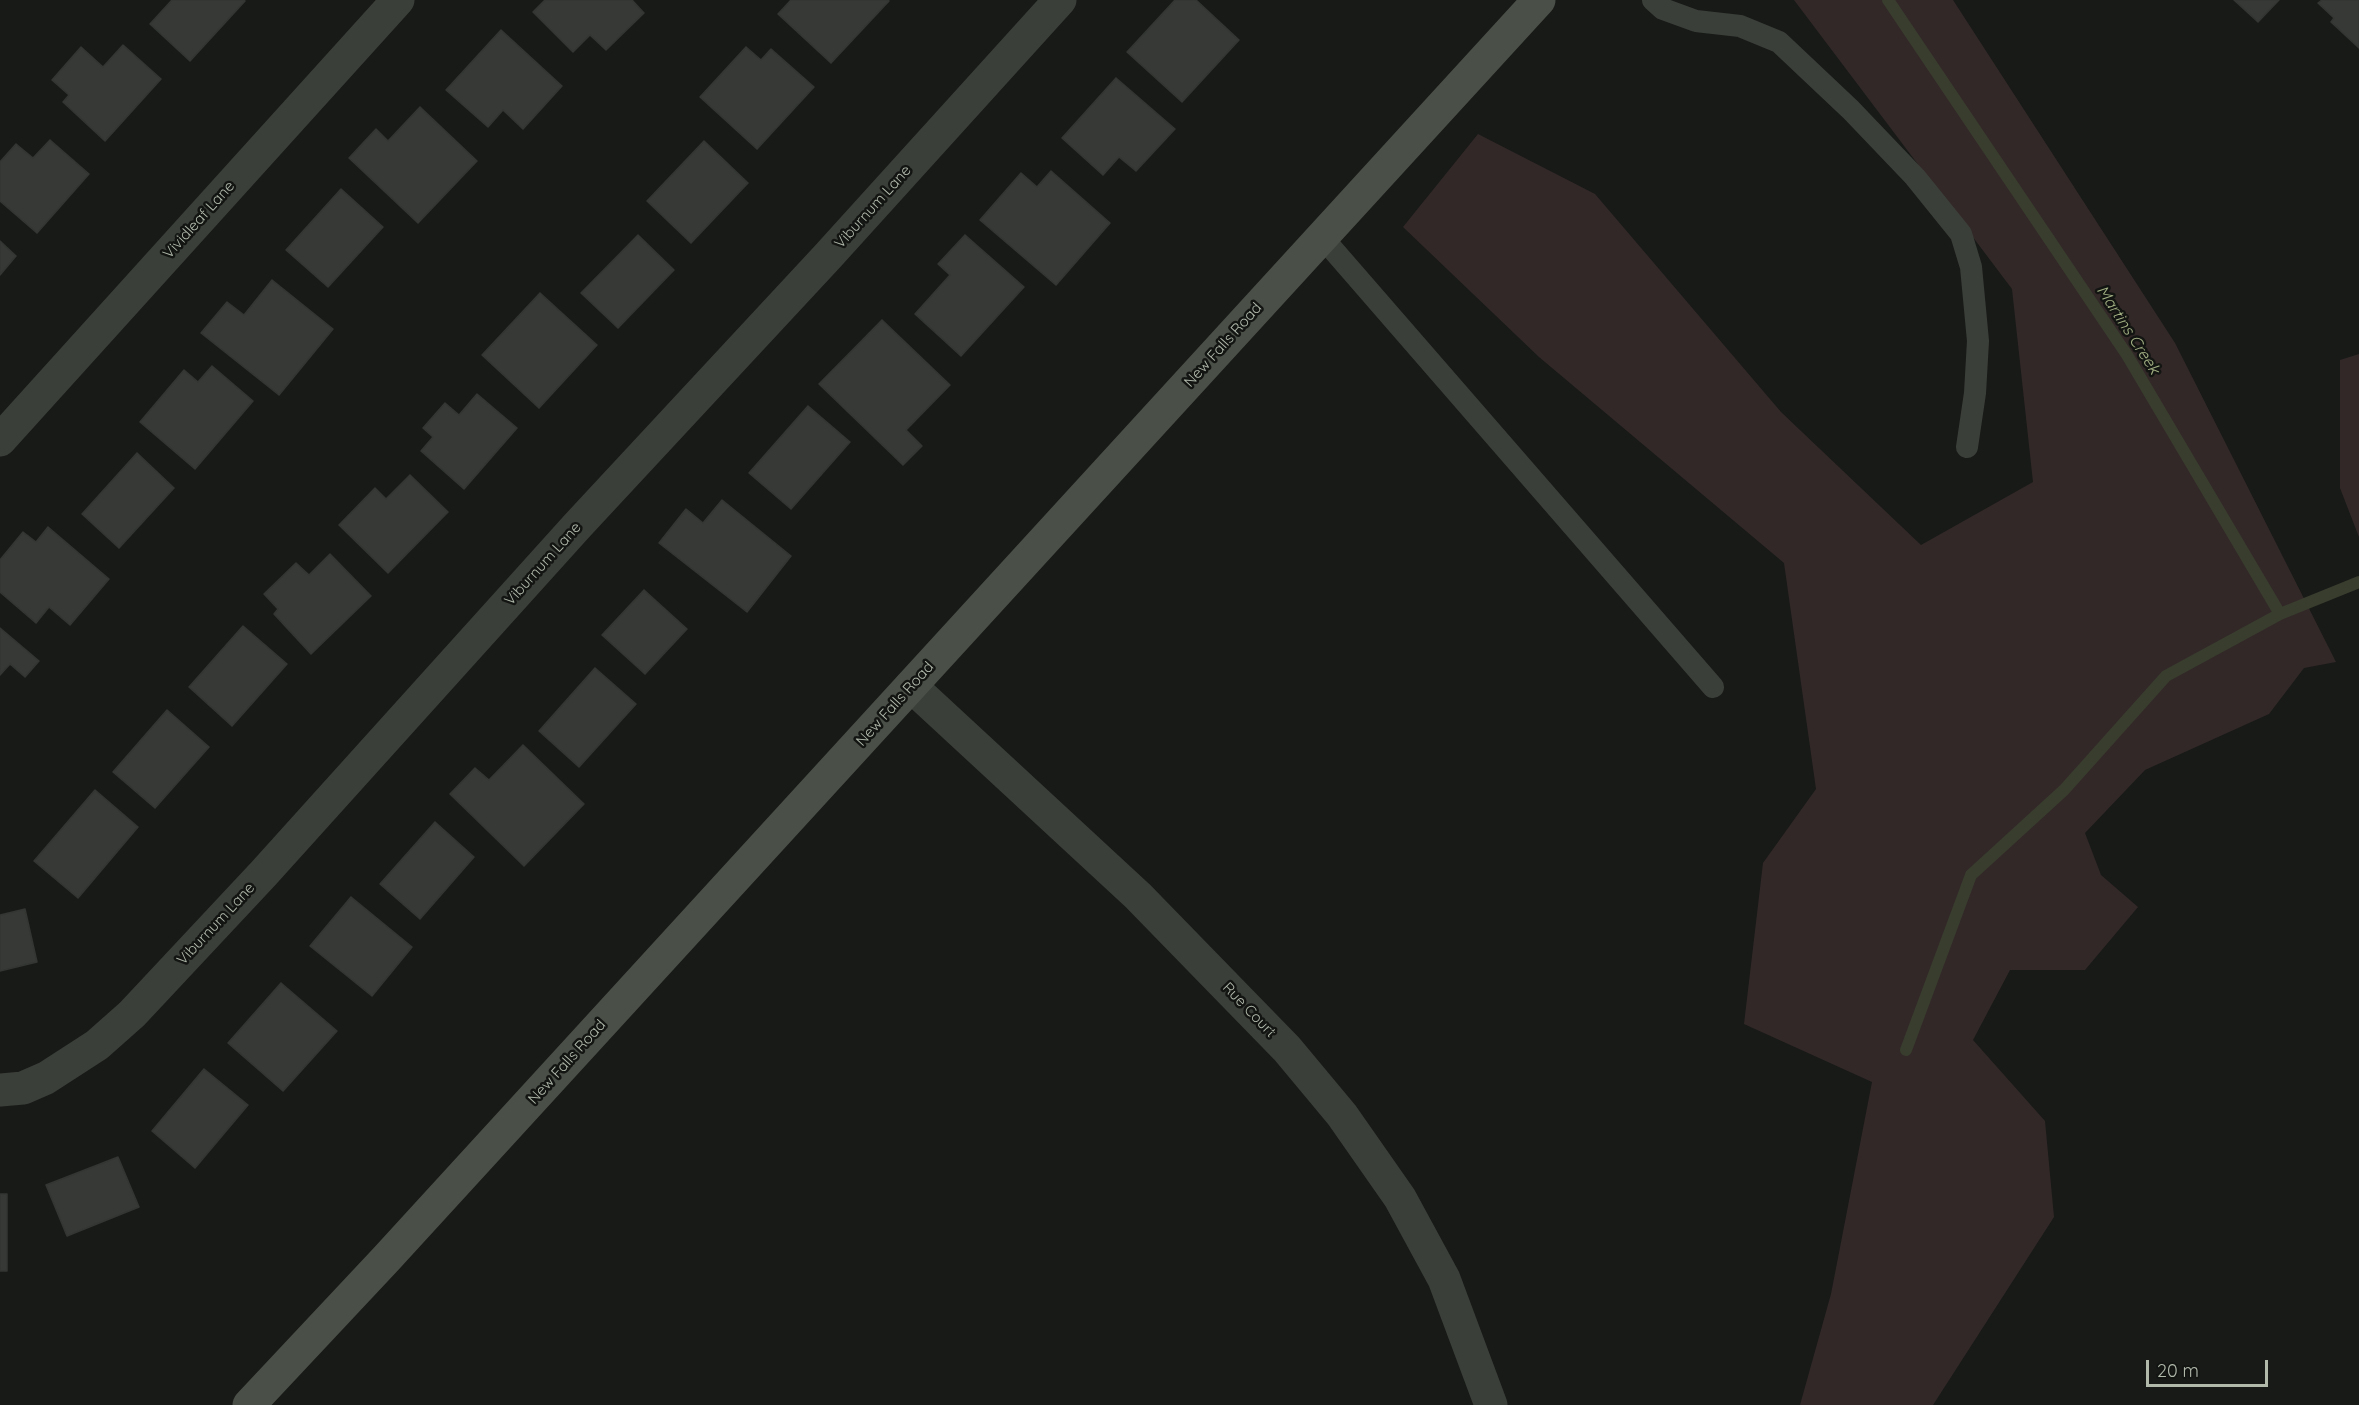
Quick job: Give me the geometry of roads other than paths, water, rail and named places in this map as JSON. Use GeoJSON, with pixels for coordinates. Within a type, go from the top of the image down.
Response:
{"type":"FeatureCollection","features":[{"type":"Feature","properties":{"kind":"main road","name":"New Falls Road"},"geometry":{"type":"LineString","coordinates":[[249,1405],[394,1250],[1539,0]]}},
{"type":"Feature","properties":{"kind":"street","name":"Vividleaf Lane"},"geometry":{"type":"LineString","coordinates":[[0,440],[398,0]]}},
{"type":"Feature","properties":{"kind":"street","name":"Viburnum Lane"},"geometry":{"type":"LineString","coordinates":[[0,1090],[23,1088],[46,1078],[97,1045],[132,1014],[264,873],[577,526],[828,256],[1060,0]]}},
{"type":"Feature","properties":{"kind":"street","name":"Rue Court"},"geometry":{"type":"LineString","coordinates":[[911,686],[1138,896],[1287,1049],[1342,1115],[1400,1198],[1444,1279],[1491,1405]]}},
{"type":"Feature","properties":{"kind":"lane"},"geometry":{"type":"LineString","coordinates":[[1653,0],[1663,9],[1696,21],[1740,26],[1779,42],[1851,110],[1899,160],[1961,234],[1971,267],[1978,341],[1975,393],[1967,447]]}},
{"type":"Feature","properties":{"kind":"lane"},"geometry":{"type":"LineString","coordinates":[[1322,237],[1713,687]]}},
{"type":"Feature","properties":{"kind":"waterway","name":"Martins Creek"},"geometry":{"type":"LineString","coordinates":[[1888,0],[2127,355],[2280,614],[2359,582]]}},
{"type":"Feature","properties":{"kind":"waterway"},"geometry":{"type":"LineString","coordinates":[[1906,1050],[1971,875],[2064,790],[2166,676],[2280,614]]}}]}
